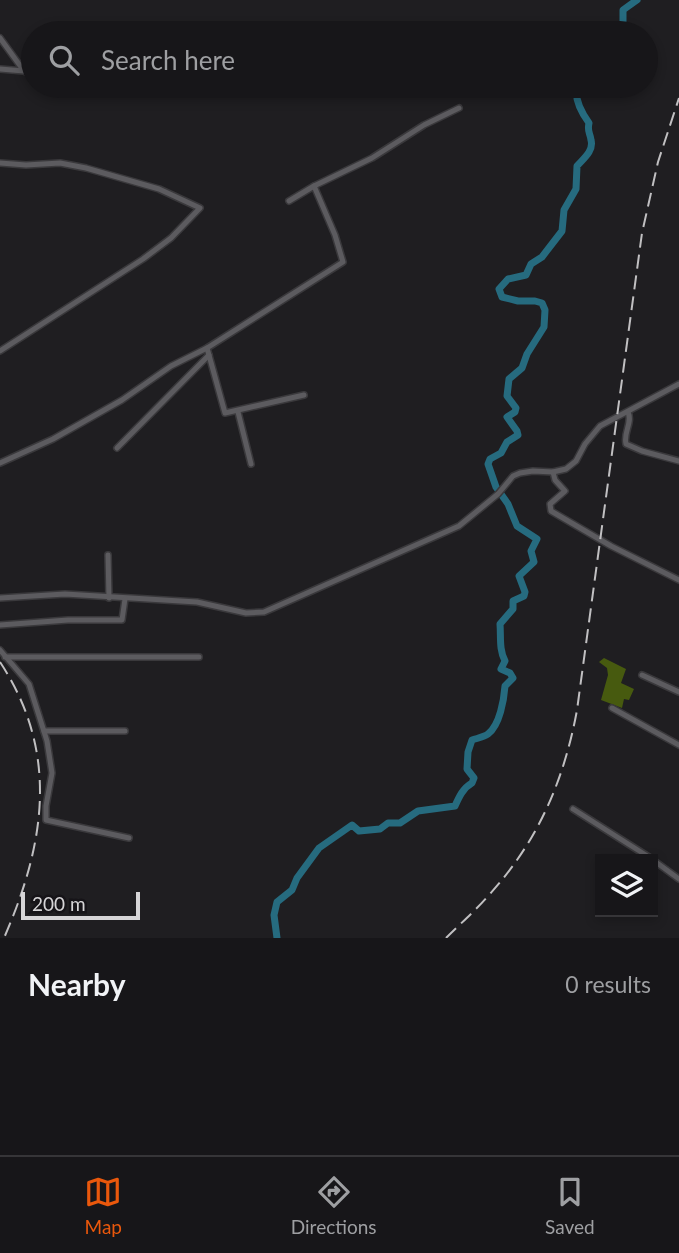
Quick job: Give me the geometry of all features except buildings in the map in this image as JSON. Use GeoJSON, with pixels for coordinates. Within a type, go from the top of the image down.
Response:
{"type":"FeatureCollection","features":[{"type":"Feature","properties":{"kind":"street"},"geometry":{"type":"LineString","coordinates":[[0,38],[21,67]]}},
{"type":"Feature","properties":{"kind":"street"},"geometry":{"type":"LineString","coordinates":[[0,69],[21,71]]}},
{"type":"Feature","properties":{"kind":"street"},"geometry":{"type":"LineString","coordinates":[[289,201],[372,158],[424,125],[459,108]]}},
{"type":"Feature","properties":{"kind":"street"},"geometry":{"type":"LineString","coordinates":[[0,163],[60,163],[86,168],[159,188],[200,208],[171,238],[143,259],[0,351]]}},
{"type":"Feature","properties":{"kind":"street"},"geometry":{"type":"LineString","coordinates":[[117,448],[208,352],[344,261],[314,186]]}},
{"type":"Feature","properties":{"kind":"street"},"geometry":{"type":"LineString","coordinates":[[208,352],[224,412],[227,414],[304,395]]}},
{"type":"Feature","properties":{"kind":"street"},"geometry":{"type":"LineString","coordinates":[[0,463],[53,439],[122,400],[171,366],[208,352]]}},
{"type":"Feature","properties":{"kind":"street"},"geometry":{"type":"LineString","coordinates":[[0,598],[65,594],[197,602],[234,612],[264,612],[439,536],[471,517],[500,492],[513,476],[525,471],[553,472],[571,466],[600,426],[679,384]]}},
{"type":"Feature","properties":{"kind":"street"},"geometry":{"type":"LineString","coordinates":[[238,412],[251,464]]}},
{"type":"Feature","properties":{"kind":"street"},"geometry":{"type":"LineString","coordinates":[[628,412],[630,420],[625,444],[679,461]]}},
{"type":"Feature","properties":{"kind":"street"},"geometry":{"type":"LineString","coordinates":[[553,472],[555,480],[565,491],[550,504],[551,511],[586,532],[600,537],[611,546],[679,580]]}},
{"type":"Feature","properties":{"kind":"street"},"geometry":{"type":"LineString","coordinates":[[108,555],[109,598]]}},
{"type":"Feature","properties":{"kind":"street"},"geometry":{"type":"LineString","coordinates":[[0,625],[68,620],[122,620],[125,599]]}},
{"type":"Feature","properties":{"kind":"street"},"geometry":{"type":"LineString","coordinates":[[0,650],[29,684],[44,731],[51,772],[46,806],[47,821],[129,838]]}},
{"type":"Feature","properties":{"kind":"street"},"geometry":{"type":"LineString","coordinates":[[5,657],[199,657]]}},
{"type":"Feature","properties":{"kind":"street"},"geometry":{"type":"LineString","coordinates":[[642,675],[679,692]]}},
{"type":"Feature","properties":{"kind":"street"},"geometry":{"type":"LineString","coordinates":[[612,708],[679,745]]}},
{"type":"Feature","properties":{"kind":"street"},"geometry":{"type":"LineString","coordinates":[[44,731],[125,731]]}},
{"type":"Feature","properties":{"kind":"street"},"geometry":{"type":"LineString","coordinates":[[573,809],[643,854]]}},
{"type":"Feature","properties":{"kind":"street"},"geometry":{"type":"LineString","coordinates":[[658,864],[679,879]]}},
{"type":"Feature","properties":{"kind":"green space"},"geometry":{"type":"Polygon","coordinates":[[[604,658],[626,669],[621,683],[634,689],[629,700],[624,699],[622,708],[601,700],[608,675],[607,668],[599,662],[604,658]]]}},
{"type":"Feature","properties":{"kind":"waterway"},"geometry":{"type":"LineString","coordinates":[[623,21],[623,10],[637,0]]}},
{"type":"Feature","properties":{"kind":"waterway"},"geometry":{"type":"LineString","coordinates":[[277,938],[274,915],[277,902],[292,890],[297,878],[319,848],[352,825],[359,831],[380,829],[388,823],[400,823],[418,811],[455,806],[474,778],[467,769],[472,740],[488,734],[496,725],[501,712],[505,686],[513,678],[510,673],[501,669],[505,661],[501,648],[500,624],[513,609],[513,601],[524,596],[519,576],[534,562],[531,551],[537,539],[517,526],[508,504],[496,487],[488,464],[490,459],[501,453],[507,442],[518,435],[507,417],[515,412],[516,408],[507,396],[509,379],[522,368],[527,354],[544,327],[545,310],[542,303],[502,297],[499,289],[508,279],[526,275],[531,264],[542,257],[562,231],[564,210],[576,189],[577,166],[592,144],[589,123],[577,98]]}},
{"type":"Feature","properties":{"kind":"railway"},"geometry":{"type":"LineString","coordinates":[[446,938],[488,896],[521,855],[546,810],[564,762],[577,710],[642,233],[658,162],[679,98]]}},
{"type":"Feature","properties":{"kind":"railway"},"geometry":{"type":"LineString","coordinates":[[0,662],[19,696],[32,730],[40,799],[37,833],[29,868],[4,938]]}}]}
